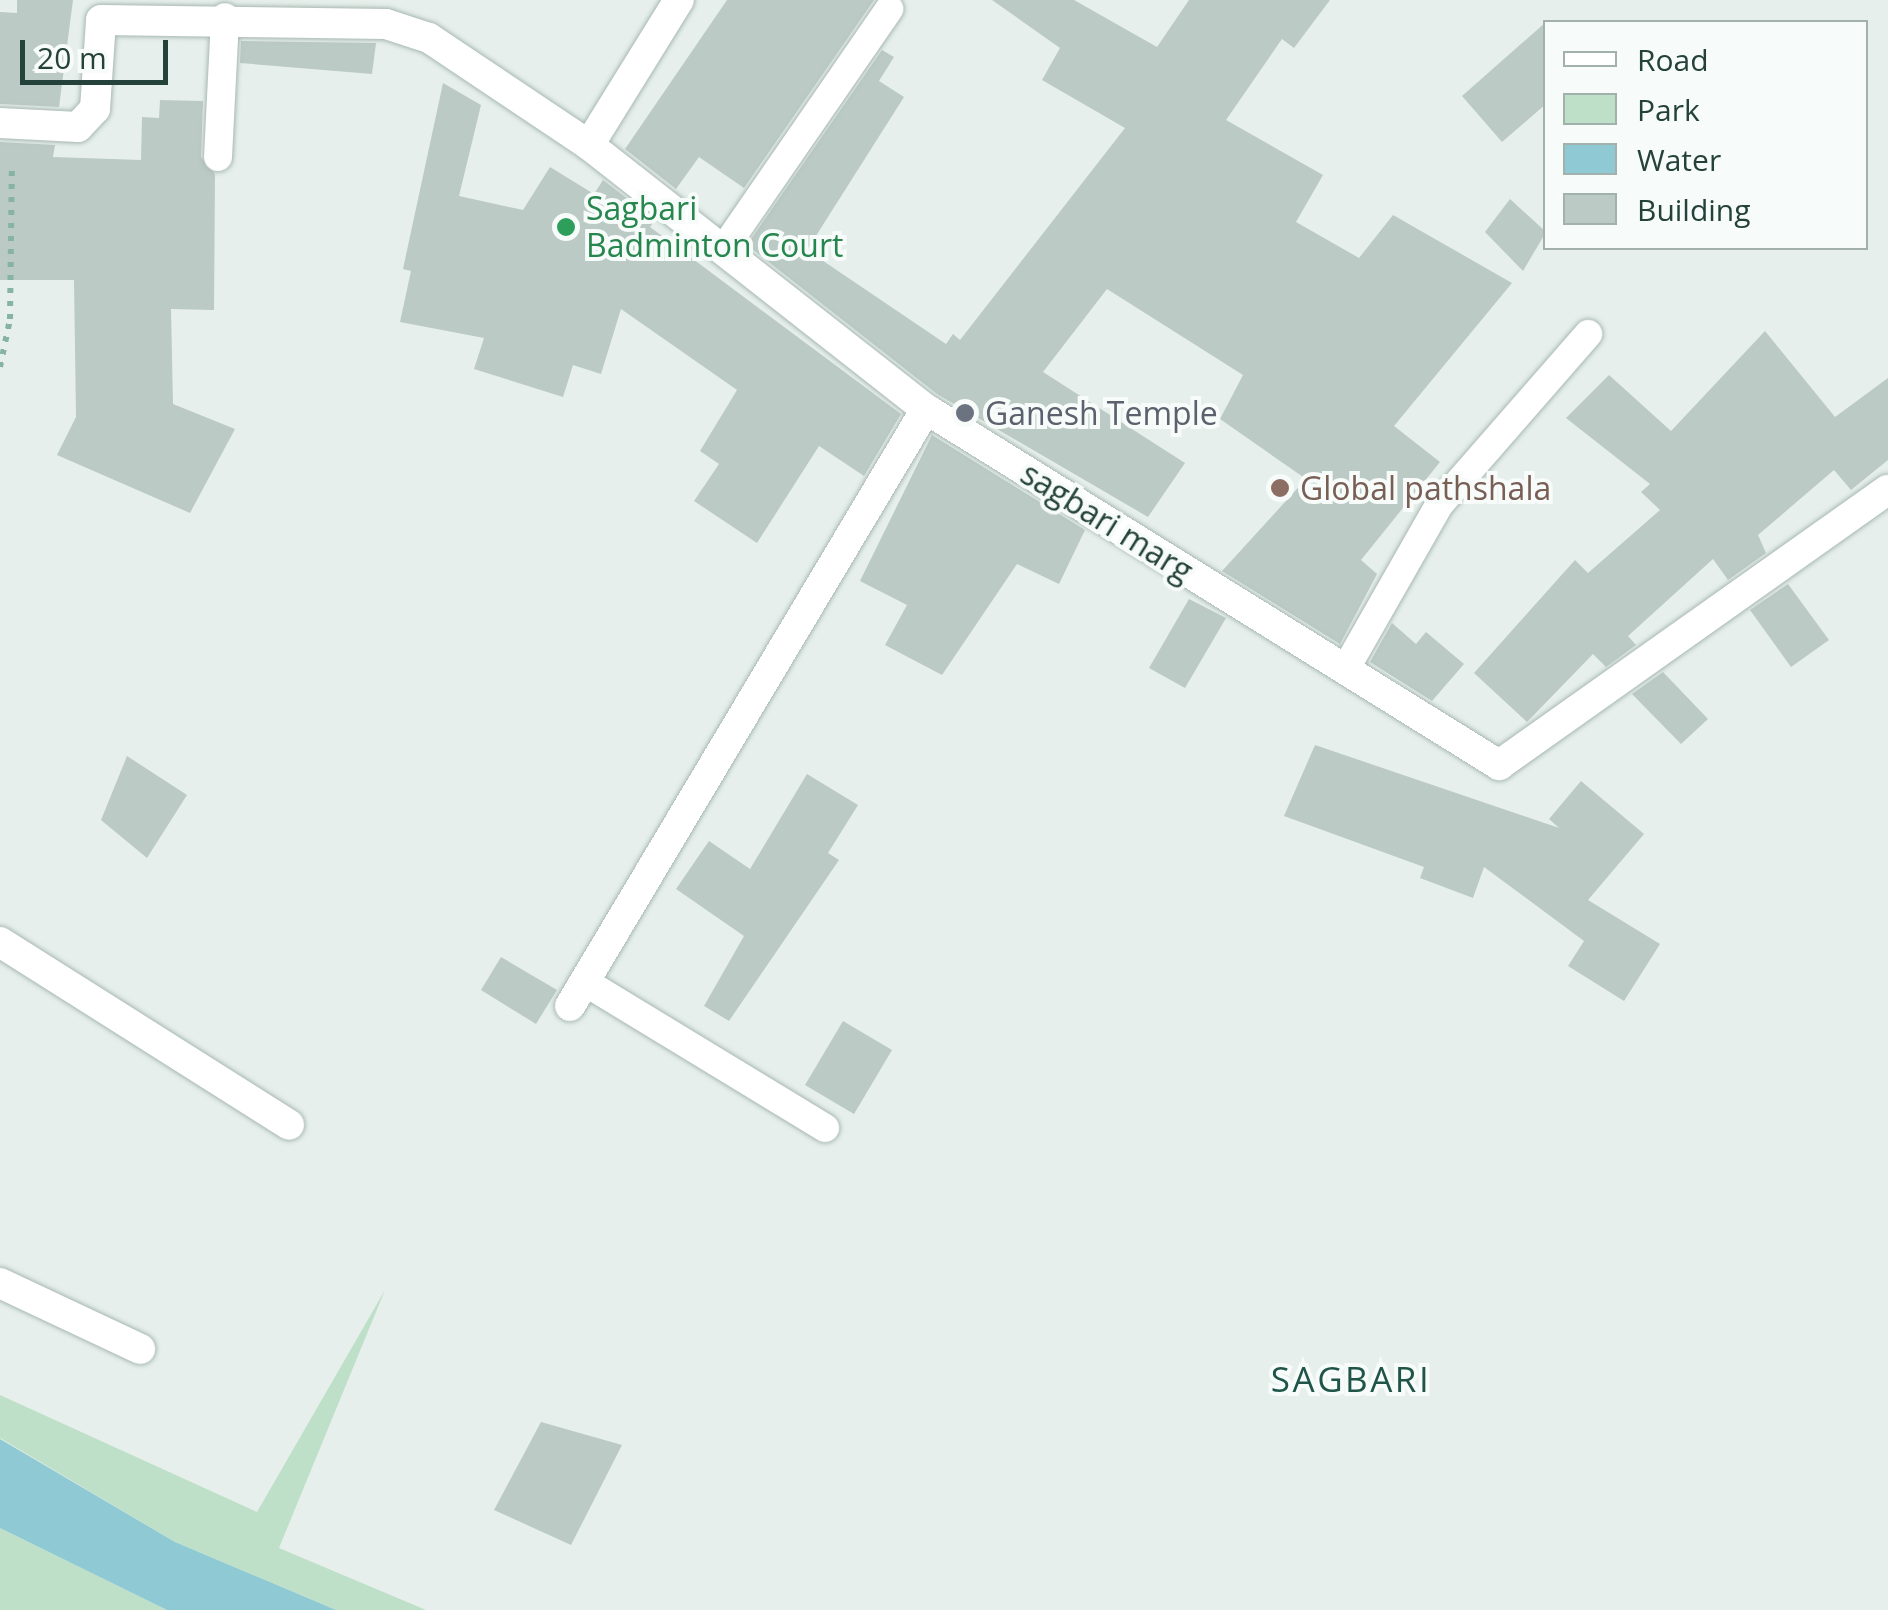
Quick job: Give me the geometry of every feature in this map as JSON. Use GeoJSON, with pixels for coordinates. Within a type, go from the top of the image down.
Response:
{"type":"FeatureCollection","features":[{"type":"Feature","properties":{"kind":"street"},"geometry":{"type":"LineString","coordinates":[[589,145],[679,0]]}},
{"type":"Feature","properties":{"kind":"street","name":"sagbari marg"},"geometry":{"type":"LineString","coordinates":[[6,123],[78,127],[95,109],[101,10],[386,24],[429,38],[589,145],[926,409],[1499,764],[1888,490]]}},
{"type":"Feature","properties":{"kind":"street"},"geometry":{"type":"LineString","coordinates":[[578,994],[926,409]]}},
{"type":"Feature","properties":{"kind":"street"},"geometry":{"type":"LineString","coordinates":[[0,942],[288,1125]]}},
{"type":"Feature","properties":{"kind":"street"},"geometry":{"type":"LineString","coordinates":[[0,1283],[140,1348]]}},
{"type":"Feature","properties":{"kind":"lane"},"geometry":{"type":"LineString","coordinates":[[723,250],[889,9]]}},
{"type":"Feature","properties":{"kind":"lane"},"geometry":{"type":"LineString","coordinates":[[218,157],[225,17]]}},
{"type":"Feature","properties":{"kind":"lane"},"geometry":{"type":"LineString","coordinates":[[1345,670],[1439,505],[1588,334]]}},
{"type":"Feature","properties":{"kind":"lane"},"geometry":{"type":"LineString","coordinates":[[578,994],[825,1128]]}},
{"type":"Feature","properties":{"kind":"path"},"geometry":{"type":"LineString","coordinates":[[0,367],[10,320],[6,123]]}},
{"type":"Feature","properties":{"kind":"green space"},"geometry":{"type":"Polygon","coordinates":[[[385,1290],[279,1548],[426,1610],[336,1610],[175,1542],[0,1438],[0,1395],[257,1512],[385,1290]]]}},
{"type":"Feature","properties":{"kind":"green space"},"geometry":{"type":"Polygon","coordinates":[[[0,1528],[167,1610],[0,1610],[0,1528]]]}},
{"type":"Feature","properties":{"kind":"water"},"geometry":{"type":"Polygon","coordinates":[[[0,1439],[175,1542],[336,1610],[167,1610],[0,1528],[0,1439]]]}},
{"type":"Feature","properties":{"kind":"building"},"geometry":{"type":"Polygon","coordinates":[[[17,0],[73,0],[59,107],[0,104],[0,12],[17,13],[17,0]]]}},
{"type":"Feature","properties":{"kind":"building"},"geometry":{"type":"Polygon","coordinates":[[[727,0],[874,0],[744,188],[699,157],[676,189],[625,149],[727,0]]]}},
{"type":"Feature","properties":{"kind":"building"},"geometry":{"type":"Polygon","coordinates":[[[992,0],[1074,0],[1157,47],[1189,0],[1330,0],[1294,48],[1282,39],[1226,120],[1323,175],[1296,222],[1359,258],[1393,215],[1512,283],[1394,426],[1440,462],[1361,560],[1377,574],[1340,644],[1222,571],[1306,479],[1220,419],[1243,375],[1107,289],[1043,372],[1185,463],[1148,517],[937,394],[747,245],[882,50],[894,57],[879,81],[904,97],[807,250],[946,344],[953,334],[960,340],[1125,128],[1042,80],[1060,48],[992,0]]]}},
{"type":"Feature","properties":{"kind":"building"},"geometry":{"type":"Polygon","coordinates":[[[1543,25],[1543,107],[1502,142],[1462,96],[1543,25]]]}},
{"type":"Feature","properties":{"kind":"building"},"geometry":{"type":"Polygon","coordinates":[[[241,41],[376,43],[372,74],[240,63],[241,41]]]}},
{"type":"Feature","properties":{"kind":"building"},"geometry":{"type":"Polygon","coordinates":[[[443,83],[481,105],[459,196],[523,210],[550,167],[594,194],[603,180],[655,220],[650,227],[901,414],[864,476],[819,446],[757,543],[694,501],[719,464],[700,451],[737,390],[621,309],[601,374],[573,365],[563,397],[474,369],[484,338],[400,322],[411,271],[403,269],[443,83]]]}},
{"type":"Feature","properties":{"kind":"building"},"geometry":{"type":"Polygon","coordinates":[[[160,100],[203,101],[201,157],[215,174],[214,310],[171,309],[173,404],[235,429],[190,513],[57,455],[76,417],[74,280],[0,280],[0,142],[55,145],[53,157],[141,160],[142,117],[159,118],[160,100]]]}},
{"type":"Feature","properties":{"kind":"building"},"geometry":{"type":"Polygon","coordinates":[[[1510,199],[1543,229],[1543,237],[1523,271],[1485,232],[1510,199]]]}},
{"type":"Feature","properties":{"kind":"building"},"geometry":{"type":"Polygon","coordinates":[[[1765,331],[1835,417],[1888,378],[1888,460],[1851,490],[1834,470],[1758,535],[1766,553],[1728,580],[1713,559],[1628,636],[1636,645],[1606,667],[1593,654],[1527,722],[1474,673],[1575,560],[1588,573],[1660,510],[1641,492],[1650,484],[1566,418],[1609,375],[1671,431],[1765,331]]]}},
{"type":"Feature","properties":{"kind":"building"},"geometry":{"type":"Polygon","coordinates":[[[932,435],[1085,530],[1059,584],[1017,564],[942,675],[885,645],[907,605],[860,581],[932,435]]]}},
{"type":"Feature","properties":{"kind":"building"},"geometry":{"type":"Polygon","coordinates":[[[1788,584],[1829,640],[1791,667],[1750,610],[1788,584]]]}},
{"type":"Feature","properties":{"kind":"building"},"geometry":{"type":"Polygon","coordinates":[[[1189,599],[1226,618],[1185,688],[1149,668],[1189,599]]]}},
{"type":"Feature","properties":{"kind":"building"},"geometry":{"type":"Polygon","coordinates":[[[1392,623],[1416,644],[1426,632],[1464,664],[1432,701],[1370,662],[1392,623]]]}},
{"type":"Feature","properties":{"kind":"building"},"geometry":{"type":"Polygon","coordinates":[[[1663,672],[1708,719],[1681,744],[1632,694],[1663,672]]]}},
{"type":"Feature","properties":{"kind":"building"},"geometry":{"type":"Polygon","coordinates":[[[1315,745],[1559,828],[1549,819],[1581,781],[1644,834],[1588,900],[1660,944],[1624,1001],[1568,966],[1584,941],[1484,867],[1473,898],[1420,878],[1424,867],[1284,816],[1315,745]]]}},
{"type":"Feature","properties":{"kind":"building"},"geometry":{"type":"Polygon","coordinates":[[[127,756],[187,795],[147,858],[101,820],[127,756]]]}},
{"type":"Feature","properties":{"kind":"building"},"geometry":{"type":"Polygon","coordinates":[[[807,774],[858,805],[828,853],[839,860],[729,1021],[704,1006],[744,936],[676,889],[709,841],[750,869],[807,774]]]}},
{"type":"Feature","properties":{"kind":"building"},"geometry":{"type":"Polygon","coordinates":[[[501,957],[557,990],[536,1024],[481,990],[501,957]]]}},
{"type":"Feature","properties":{"kind":"building"},"geometry":{"type":"Polygon","coordinates":[[[843,1021],[892,1050],[854,1114],[805,1085],[843,1021]]]}},
{"type":"Feature","properties":{"kind":"building"},"geometry":{"type":"Polygon","coordinates":[[[541,1422],[622,1445],[571,1545],[494,1510],[541,1422]]]}},
{"type":"Feature","properties":{"kind":"place","name":"Sagbari Badminton Court"},"geometry":{"type":"Point","coordinates":[566,227]}},
{"type":"Feature","properties":{"kind":"place","name":"Ganesh Temple"},"geometry":{"type":"Point","coordinates":[965,413]}},
{"type":"Feature","properties":{"kind":"place","name":"Global pathshala"},"geometry":{"type":"Point","coordinates":[1280,488]}},
{"type":"Feature","properties":{"kind":"district","name":"SAGBARI"},"geometry":{"type":"Point","coordinates":[1351,1379]}}]}
